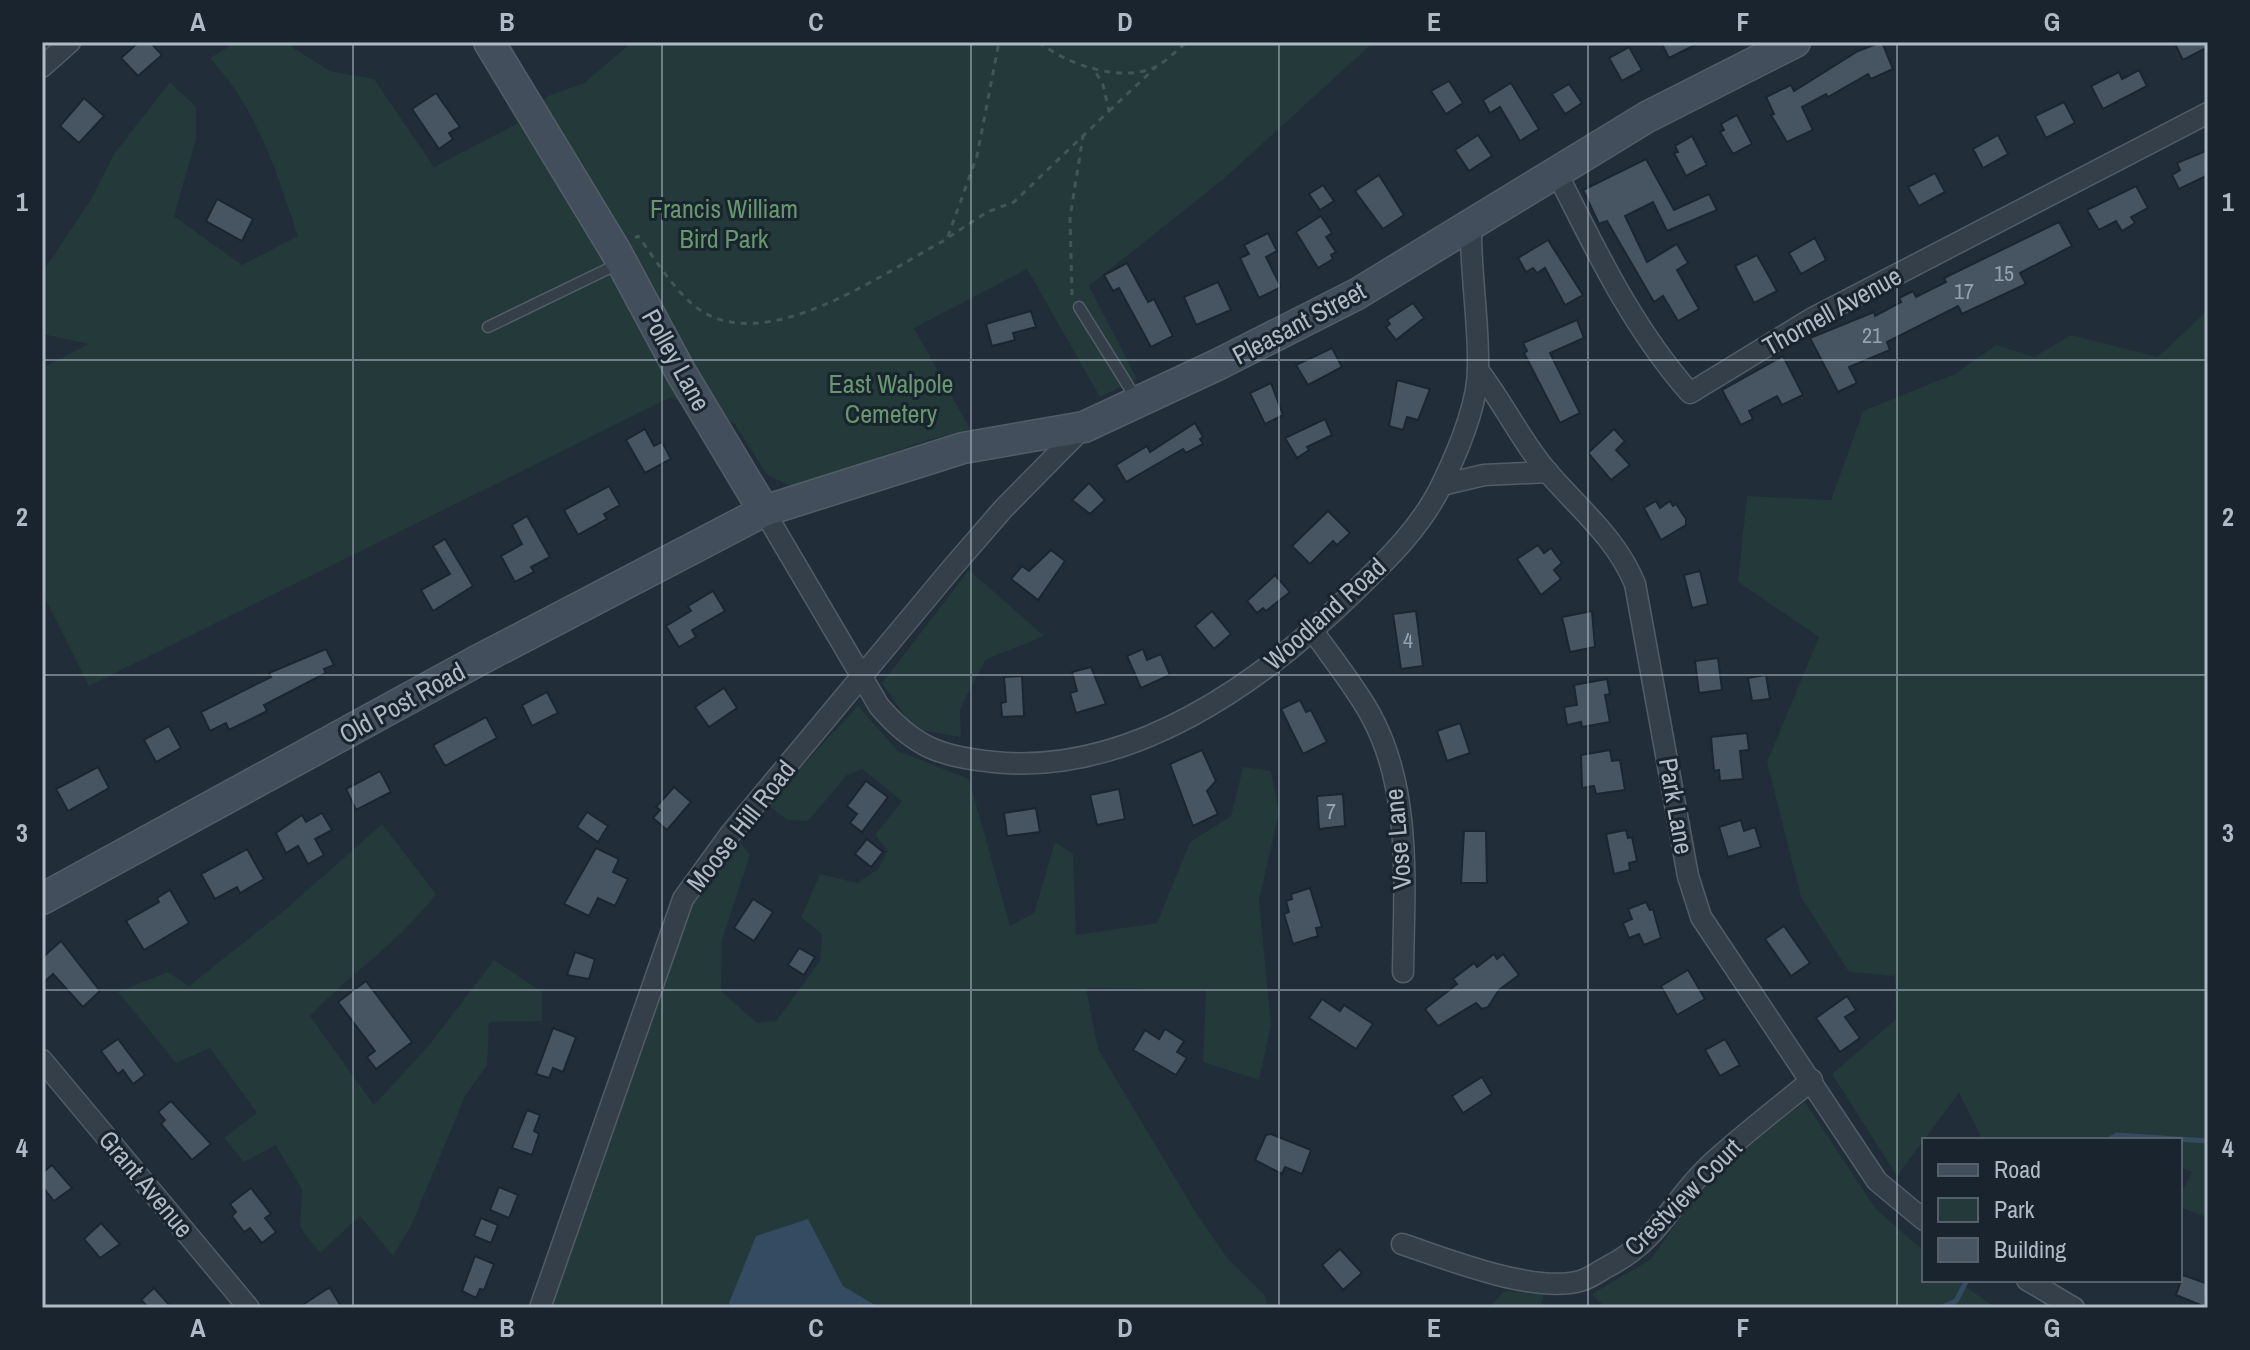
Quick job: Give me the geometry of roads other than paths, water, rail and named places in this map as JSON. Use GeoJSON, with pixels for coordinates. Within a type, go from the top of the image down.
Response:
{"type":"FeatureCollection","features":[{"type":"Feature","properties":{"kind":"street"},"geometry":{"type":"LineString","coordinates":[[42,67],[70,42]]}},
{"type":"Feature","properties":{"kind":"street","name":"Polley Lane"},"geometry":{"type":"LineString","coordinates":[[489,42],[618,256],[680,371],[861,680]]}},
{"type":"Feature","properties":{"kind":"street","name":"Pleasant Street"},"geometry":{"type":"LineString","coordinates":[[764,511],[963,448],[1084,427],[1357,294],[1556,171],[1702,87],[1792,43]]}},
{"type":"Feature","properties":{"kind":"street","name":"Thornell Avenue"},"geometry":{"type":"LineString","coordinates":[[1556,171],[1610,280],[1667,367],[1690,393],[1811,319],[2208,113]]}},
{"type":"Feature","properties":{"kind":"street","name":"Woodland Road"},"geometry":{"type":"LineString","coordinates":[[861,680],[902,732],[926,748],[960,759],[1026,765],[1081,759],[1153,733],[1250,680],[1313,631],[1397,548],[1442,485],[1457,449],[1478,370],[1470,270],[1471,223]]}},
{"type":"Feature","properties":{"kind":"street","name":"Park Lane"},"geometry":{"type":"LineString","coordinates":[[1478,370],[1548,472],[1587,510],[1625,559],[1635,584],[1688,876],[1701,917],[1877,1181],[1922,1218]]}},
{"type":"Feature","properties":{"kind":"street","name":"Moose Hill Road"},"geometry":{"type":"LineString","coordinates":[[540,1308],[683,899],[731,833],[1004,508],[1084,427]]}},
{"type":"Feature","properties":{"kind":"street"},"geometry":{"type":"LineString","coordinates":[[1442,485],[1484,475],[1548,472]]}},
{"type":"Feature","properties":{"kind":"street","name":"Old Post Road"},"geometry":{"type":"LineString","coordinates":[[42,899],[477,661],[764,511]]}},
{"type":"Feature","properties":{"kind":"street","name":"Vose Lane"},"geometry":{"type":"LineString","coordinates":[[1313,631],[1370,713],[1389,761],[1400,806],[1403,972]]}},
{"type":"Feature","properties":{"kind":"street","name":"Grant Avenue"},"geometry":{"type":"LineString","coordinates":[[42,1060],[249,1308]]}},
{"type":"Feature","properties":{"kind":"street","name":"Crestview Court"},"geometry":{"type":"LineString","coordinates":[[1402,1244],[1495,1275],[1555,1283],[1579,1281],[1635,1253],[1659,1229],[1685,1191],[1712,1162],[1812,1080]]}},
{"type":"Feature","properties":{"kind":"street"},"geometry":{"type":"LineString","coordinates":[[2030,1282],[2074,1308]]}},
{"type":"Feature","properties":{"kind":"lane"},"geometry":{"type":"LineString","coordinates":[[488,327],[618,256]]}},
{"type":"Feature","properties":{"kind":"lane"},"geometry":{"type":"LineString","coordinates":[[1079,307],[1138,401]]}},
{"type":"Feature","properties":{"kind":"water"},"geometry":{"type":"Polygon","coordinates":[[[808,1219],[843,1286],[880,1308],[731,1308],[729,1303],[756,1236],[808,1219]]]}},
{"type":"Feature","properties":{"kind":"waterway"},"geometry":{"type":"LineString","coordinates":[[2112,1138],[2117,1135],[2162,1138]]}},
{"type":"Feature","properties":{"kind":"waterway"},"geometry":{"type":"LineString","coordinates":[[2182,1139],[2208,1141]]}},
{"type":"Feature","properties":{"kind":"waterway"},"geometry":{"type":"LineString","coordinates":[[1940,1308],[1956,1301],[1966,1282]]}},
{"type":"Feature","properties":{"kind":"park label","name":"Francis William Bird Park"},"geometry":{"type":"Point","coordinates":[724,224]}},
{"type":"Feature","properties":{"kind":"park label","name":"East Walpole Cemetery"},"geometry":{"type":"Point","coordinates":[891,399]}}]}
